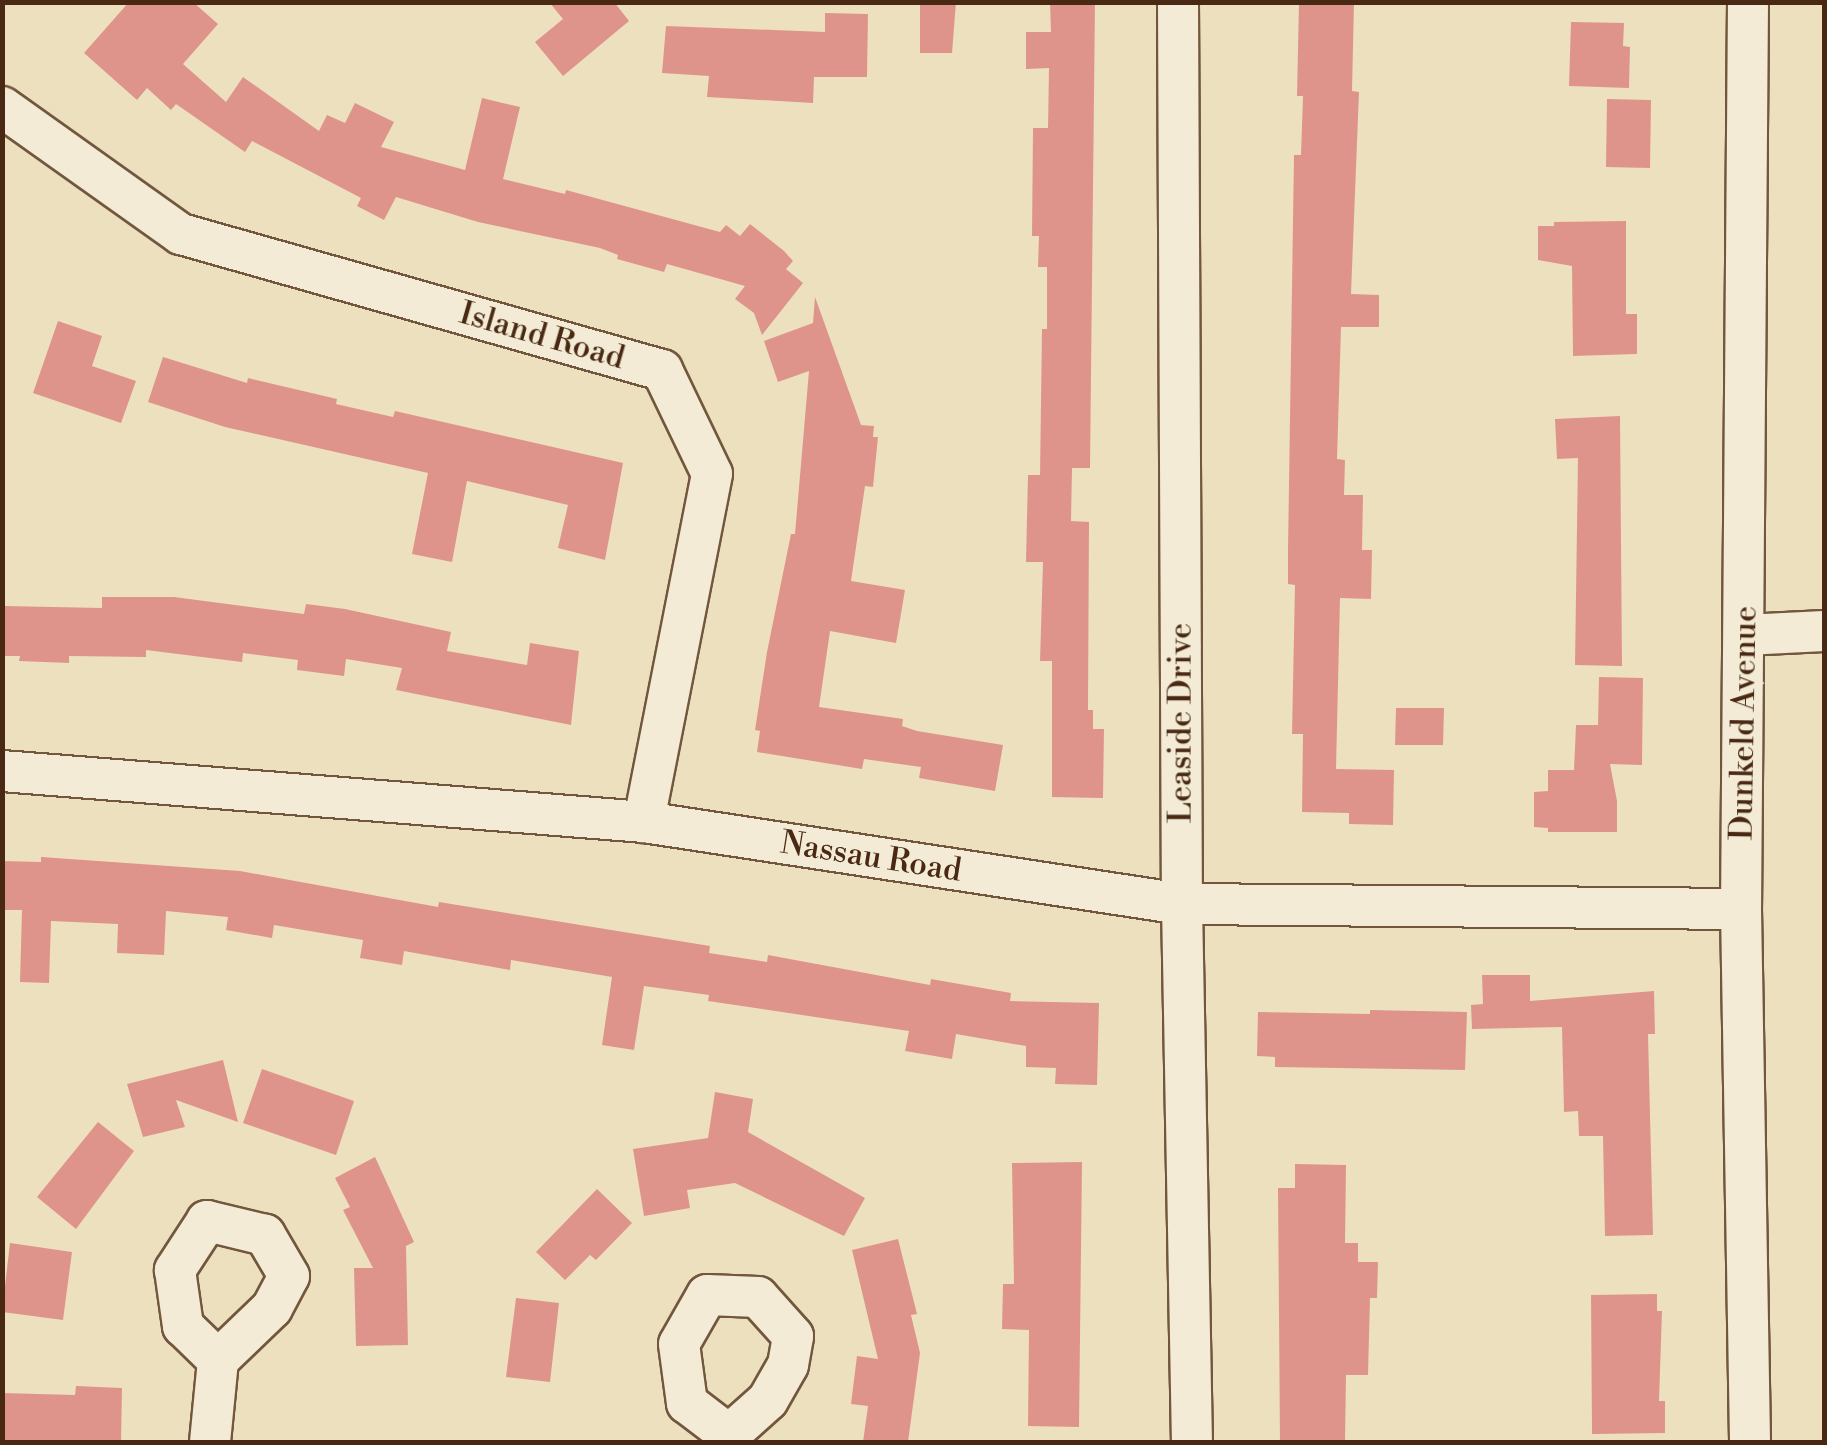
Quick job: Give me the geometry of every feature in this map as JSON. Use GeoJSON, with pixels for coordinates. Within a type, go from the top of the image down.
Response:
{"type":"FeatureCollection","features":[{"type":"Feature","properties":{"kind":"street","name":"Leaside Drive"},"geometry":{"type":"LineString","coordinates":[[1178,2],[1182,904],[1192,1442]]}},
{"type":"Feature","properties":{"kind":"street","name":"Dunkeld Avenue"},"geometry":{"type":"LineString","coordinates":[[1748,2],[1741,908],[1750,1442]]}},
{"type":"Feature","properties":{"kind":"street","name":"Island Road"},"geometry":{"type":"LineString","coordinates":[[2,107],[181,234],[662,370],[712,474],[644,822]]}},
{"type":"Feature","properties":{"kind":"street"},"geometry":{"type":"LineString","coordinates":[[1745,635],[1824,631]]}},
{"type":"Feature","properties":{"kind":"street","name":"Nassau Road"},"geometry":{"type":"LineString","coordinates":[[2,771],[644,822],[1182,904],[1741,908]]}},
{"type":"Feature","properties":{"kind":"street"},"geometry":{"type":"LineString","coordinates":[[210,1442],[218,1360]]}},
{"type":"Feature","properties":{"kind":"building"},"geometry":{"type":"Polygon","coordinates":[[[129,2],[193,2],[218,24],[183,64],[226,102],[243,77],[319,131],[327,115],[345,123],[355,103],[394,122],[381,147],[465,170],[482,98],[520,107],[503,179],[565,194],[566,190],[720,232],[726,225],[740,236],[750,224],[793,261],[786,269],[803,283],[762,335],[754,313],[735,299],[745,286],[667,264],[664,272],[617,259],[618,255],[600,248],[478,222],[396,197],[384,220],[357,206],[361,198],[252,141],[245,152],[176,104],[171,110],[147,88],[137,100],[84,53],[129,2]]]}},
{"type":"Feature","properties":{"kind":"building"},"geometry":{"type":"Polygon","coordinates":[[[549,2],[614,2],[629,21],[563,76],[535,42],[563,19],[549,2]]]}},
{"type":"Feature","properties":{"kind":"building"},"geometry":{"type":"Polygon","coordinates":[[[920,2],[956,2],[952,53],[920,53],[920,2]]]}},
{"type":"Feature","properties":{"kind":"building"},"geometry":{"type":"Polygon","coordinates":[[[1050,2],[1095,2],[1090,468],[1072,468],[1071,521],[1089,522],[1088,710],[1093,710],[1093,729],[1104,729],[1103,798],[1052,797],[1052,661],[1040,661],[1043,562],[1026,562],[1028,475],[1040,475],[1042,329],[1047,329],[1047,267],[1038,267],[1039,236],[1032,236],[1033,128],[1048,128],[1049,68],[1026,69],[1026,32],[1051,32],[1050,2]]]}},
{"type":"Feature","properties":{"kind":"building"},"geometry":{"type":"Polygon","coordinates":[[[1299,2],[1354,2],[1352,91],[1359,92],[1351,294],[1379,295],[1379,327],[1341,327],[1337,459],[1345,460],[1344,495],[1363,495],[1362,550],[1372,550],[1371,599],[1340,598],[1336,769],[1394,770],[1393,825],[1349,824],[1349,813],[1302,812],[1303,734],[1292,734],[1295,585],[1288,584],[1288,550],[1294,155],[1301,155],[1303,96],[1297,96],[1299,2]]]}},
{"type":"Feature","properties":{"kind":"building"},"geometry":{"type":"Polygon","coordinates":[[[825,13],[868,14],[867,77],[814,77],[813,103],[707,97],[709,76],[662,73],[666,26],[825,32],[825,13]]]}},
{"type":"Feature","properties":{"kind":"building"},"geometry":{"type":"Polygon","coordinates":[[[1571,22],[1624,23],[1623,46],[1630,47],[1629,88],[1569,86],[1571,22]]]}},
{"type":"Feature","properties":{"kind":"building"},"geometry":{"type":"Polygon","coordinates":[[[1607,99],[1651,100],[1650,168],[1606,167],[1607,99]]]}},
{"type":"Feature","properties":{"kind":"building"},"geometry":{"type":"Polygon","coordinates":[[[1626,221],[1626,314],[1637,314],[1637,354],[1573,356],[1572,266],[1538,260],[1538,226],[1554,226],[1554,222],[1626,221]]]}},
{"type":"Feature","properties":{"kind":"building"},"geometry":{"type":"Polygon","coordinates":[[[815,297],[861,425],[874,426],[873,437],[878,437],[873,487],[865,486],[851,581],[905,590],[896,643],[830,631],[819,707],[903,719],[902,726],[917,731],[1003,745],[995,791],[919,778],[921,767],[864,759],[862,769],[757,752],[760,731],[755,730],[767,652],[791,534],[795,534],[809,371],[778,382],[764,341],[813,323],[815,297]]]}},
{"type":"Feature","properties":{"kind":"building"},"geometry":{"type":"Polygon","coordinates":[[[58,321],[102,336],[92,366],[136,381],[121,423],[33,393],[58,321]]]}},
{"type":"Feature","properties":{"kind":"building"},"geometry":{"type":"Polygon","coordinates":[[[163,357],[247,383],[248,378],[337,399],[336,404],[393,417],[395,411],[623,463],[605,560],[558,548],[568,505],[467,481],[452,562],[412,554],[428,473],[225,427],[148,402],[163,357]]]}},
{"type":"Feature","properties":{"kind":"building"},"geometry":{"type":"Polygon","coordinates":[[[1620,416],[1622,666],[1575,665],[1578,458],[1557,459],[1555,419],[1620,416]]]}},
{"type":"Feature","properties":{"kind":"building"},"geometry":{"type":"Polygon","coordinates":[[[102,597],[174,597],[304,614],[306,604],[345,609],[451,632],[447,651],[527,665],[530,643],[579,651],[571,725],[396,690],[402,668],[346,659],[344,676],[297,670],[298,660],[243,653],[242,662],[146,650],[146,657],[69,656],[69,663],[19,661],[20,656],[3,656],[4,606],[102,608],[102,597]]]}},
{"type":"Feature","properties":{"kind":"building"},"geometry":{"type":"Polygon","coordinates":[[[1599,677],[1643,678],[1642,765],[1610,764],[1617,801],[1617,832],[1548,832],[1548,828],[1534,827],[1534,792],[1548,791],[1548,770],[1574,770],[1576,725],[1598,725],[1599,677]]]}},
{"type":"Feature","properties":{"kind":"building"},"geometry":{"type":"Polygon","coordinates":[[[1396,708],[1444,708],[1443,745],[1395,745],[1396,708]]]}},
{"type":"Feature","properties":{"kind":"building"},"geometry":{"type":"Polygon","coordinates":[[[41,857],[240,871],[438,907],[439,902],[710,946],[709,953],[767,962],[768,955],[930,985],[931,979],[1011,993],[1010,1001],[1099,1003],[1097,1085],[1055,1084],[1056,1068],[1026,1067],[1026,1046],[956,1034],[952,1059],[905,1051],[909,1031],[708,1001],[709,995],[644,986],[634,1050],[602,1045],[612,977],[511,960],[510,970],[404,951],[402,965],[360,958],[363,940],[274,925],[272,938],[226,930],[228,917],[166,911],[164,955],[117,953],[118,924],[51,921],[49,983],[20,982],[22,910],[2,910],[2,861],[41,862],[41,857]]]}},
{"type":"Feature","properties":{"kind":"building"},"geometry":{"type":"Polygon","coordinates":[[[1482,975],[1530,975],[1530,1001],[1654,991],[1655,1034],[1648,1034],[1653,1235],[1605,1236],[1603,1136],[1579,1136],[1578,1111],[1564,1112],[1562,1027],[1472,1029],[1471,1005],[1483,1004],[1482,975]]]}},
{"type":"Feature","properties":{"kind":"building"},"geometry":{"type":"Polygon","coordinates":[[[1370,1010],[1467,1012],[1465,1070],[1275,1067],[1275,1057],[1257,1056],[1258,1012],[1370,1014],[1370,1010]]]}},
{"type":"Feature","properties":{"kind":"building"},"geometry":{"type":"Polygon","coordinates":[[[223,1060],[238,1122],[176,1100],[185,1127],[143,1137],[127,1084],[223,1060]]]}},
{"type":"Feature","properties":{"kind":"building"},"geometry":{"type":"Polygon","coordinates":[[[262,1069],[354,1101],[336,1155],[243,1123],[262,1069]]]}},
{"type":"Feature","properties":{"kind":"building"},"geometry":{"type":"Polygon","coordinates":[[[715,1092],[753,1099],[748,1132],[865,1198],[844,1236],[735,1183],[687,1190],[690,1208],[644,1216],[633,1149],[708,1138],[715,1092]]]}},
{"type":"Feature","properties":{"kind":"building"},"geometry":{"type":"Polygon","coordinates":[[[98,1122],[134,1151],[76,1229],[37,1197],[98,1122]]]}},
{"type":"Feature","properties":{"kind":"building"},"geometry":{"type":"Polygon","coordinates":[[[375,1157],[414,1242],[406,1246],[408,1345],[356,1346],[354,1268],[373,1268],[343,1210],[350,1207],[335,1178],[375,1157]]]}},
{"type":"Feature","properties":{"kind":"building"},"geometry":{"type":"Polygon","coordinates":[[[1082,1162],[1079,1427],[1028,1426],[1029,1330],[1002,1329],[1003,1284],[1014,1284],[1012,1163],[1082,1162]]]}},
{"type":"Feature","properties":{"kind":"building"},"geometry":{"type":"Polygon","coordinates":[[[1295,1164],[1346,1165],[1345,1243],[1358,1243],[1358,1262],[1378,1262],[1377,1298],[1370,1298],[1368,1375],[1346,1375],[1345,1442],[1280,1442],[1278,1188],[1295,1188],[1295,1164]]]}},
{"type":"Feature","properties":{"kind":"building"},"geometry":{"type":"Polygon","coordinates":[[[597,1189],[632,1223],[596,1260],[590,1255],[565,1280],[536,1252],[597,1189]]]}},
{"type":"Feature","properties":{"kind":"building"},"geometry":{"type":"Polygon","coordinates":[[[898,1239],[917,1314],[911,1315],[920,1353],[908,1442],[863,1442],[868,1406],[851,1404],[857,1356],[878,1359],[852,1250],[898,1239]]]}},
{"type":"Feature","properties":{"kind":"building"},"geometry":{"type":"Polygon","coordinates":[[[10,1243],[72,1252],[63,1320],[2,1312],[10,1243]]]}},
{"type":"Feature","properties":{"kind":"building"},"geometry":{"type":"Polygon","coordinates":[[[1657,1294],[1657,1311],[1662,1311],[1659,1401],[1665,1401],[1665,1433],[1592,1434],[1591,1295],[1657,1294]]]}},
{"type":"Feature","properties":{"kind":"building"},"geometry":{"type":"Polygon","coordinates":[[[516,1298],[559,1303],[550,1382],[506,1377],[516,1298]]]}},
{"type":"Feature","properties":{"kind":"building"},"geometry":{"type":"Polygon","coordinates":[[[76,1386],[122,1388],[121,1442],[2,1441],[2,1393],[75,1395],[76,1386]]]}}]}
